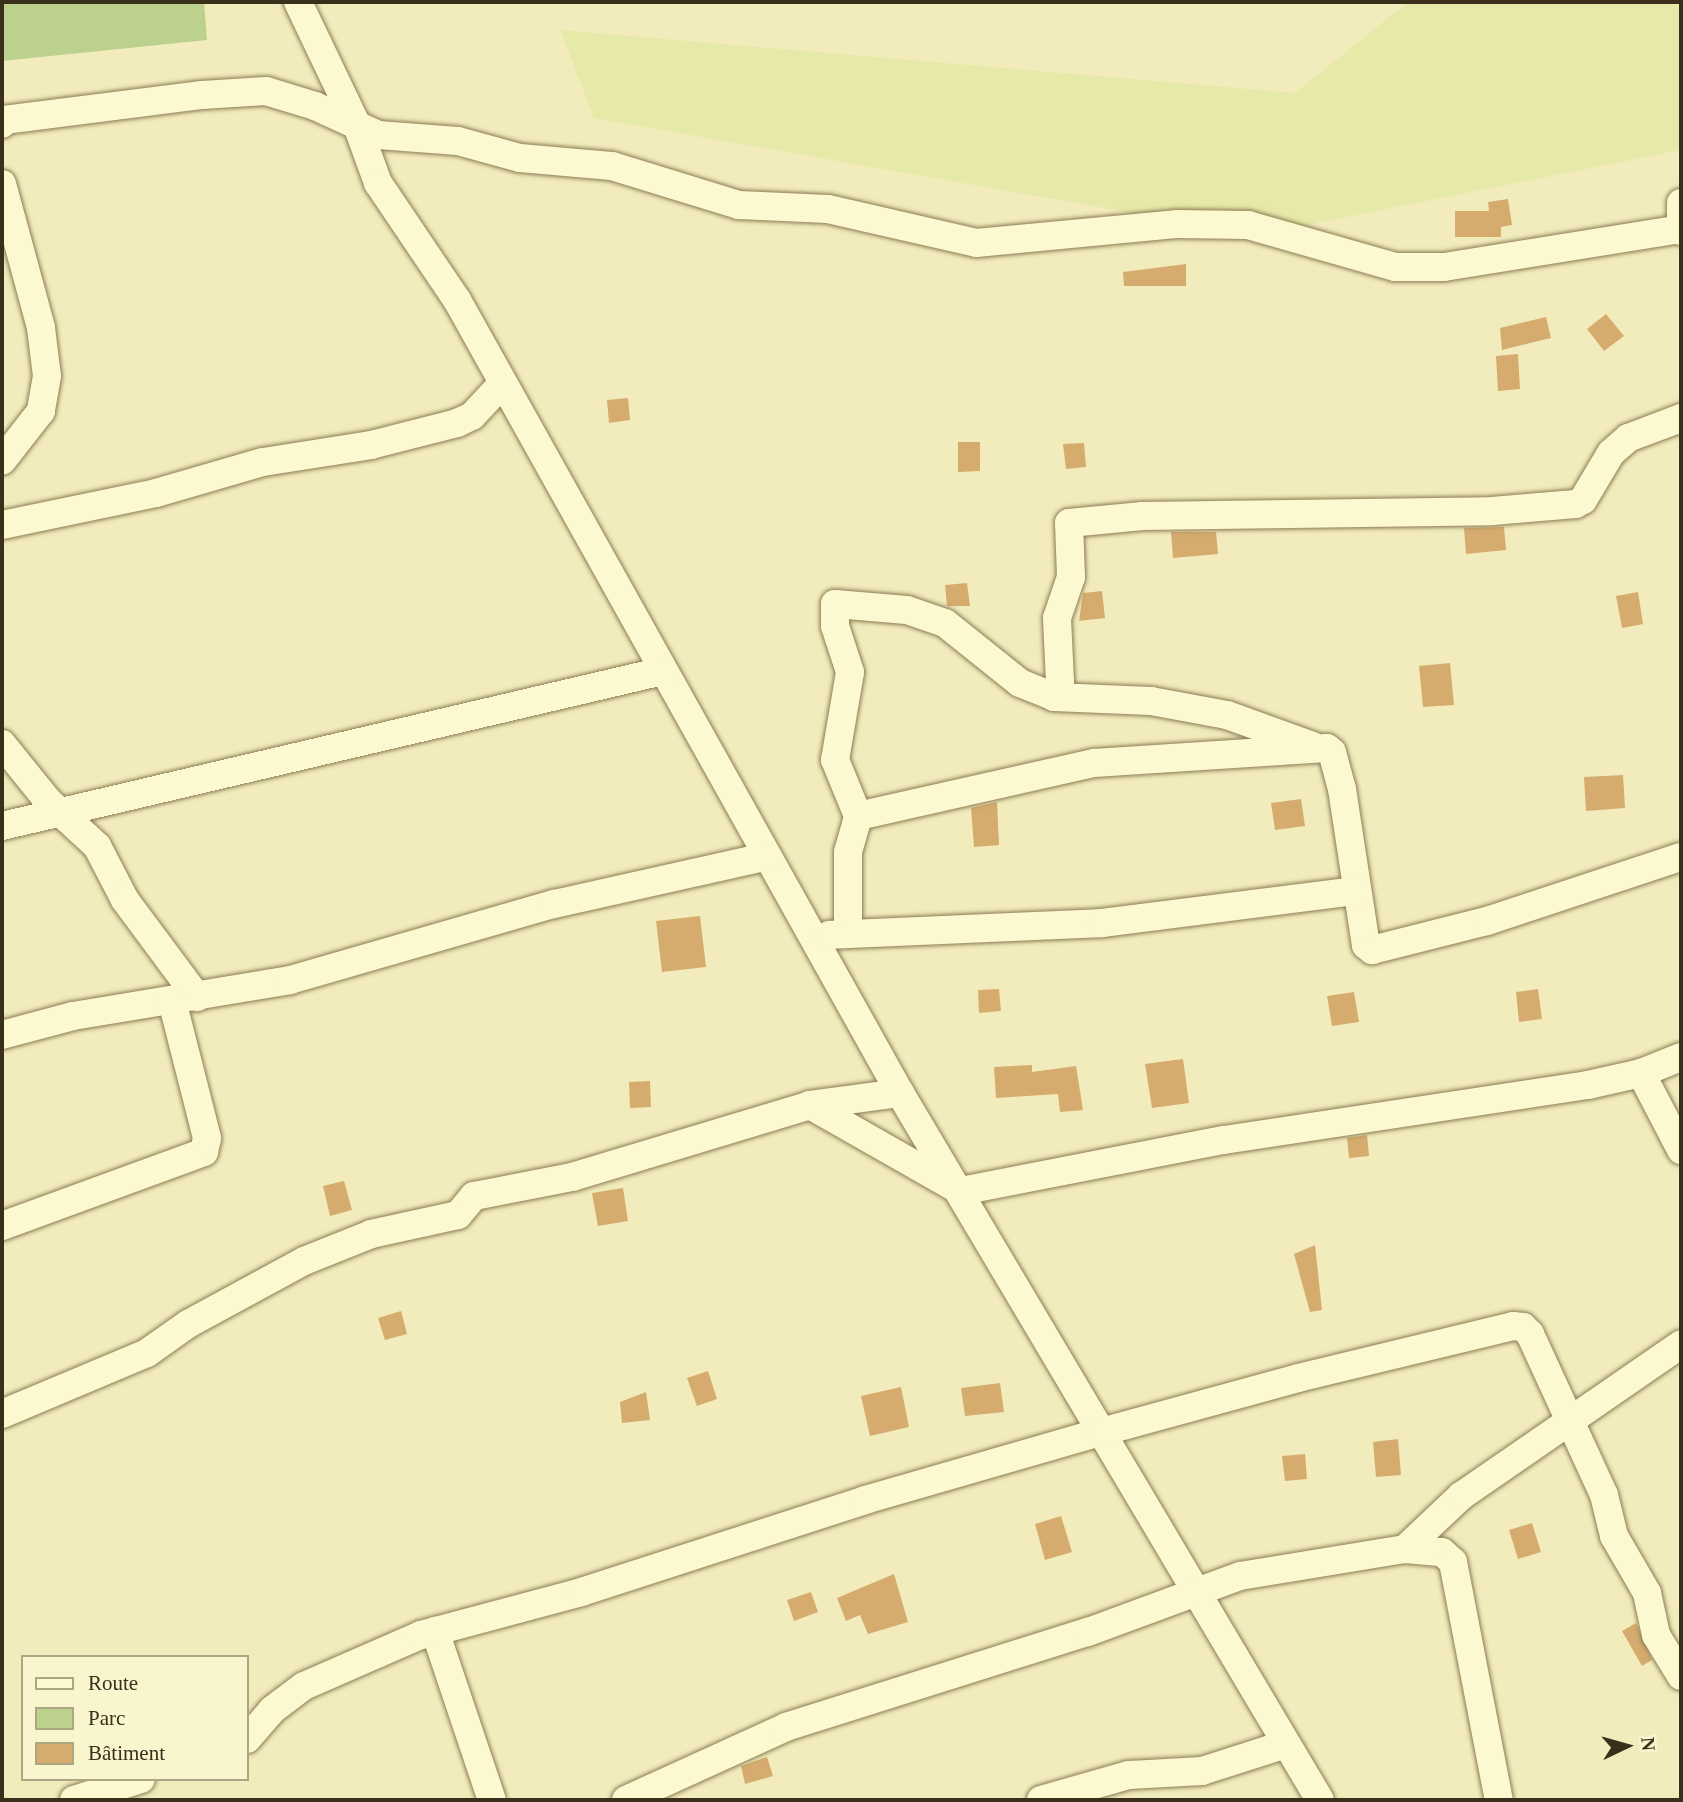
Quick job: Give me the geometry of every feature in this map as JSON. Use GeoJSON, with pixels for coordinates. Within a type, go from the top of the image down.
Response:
{"type":"FeatureCollection","features":[{"type":"Feature","properties":{"kind":"street"},"geometry":{"type":"LineString","coordinates":[[298,2],[358,128],[379,183],[457,300],[765,857],[900,1093],[961,1191],[1320,1800]]}},
{"type":"Feature","properties":{"kind":"street"},"geometry":{"type":"LineString","coordinates":[[2,124],[4,120],[202,95],[266,91],[315,106],[358,128],[393,138],[458,141],[520,159],[611,166],[739,205],[828,209],[976,243],[1178,224],[1248,225],[1395,267],[1444,267],[1681,230],[1681,203]]}},
{"type":"Feature","properties":{"kind":"street"},"geometry":{"type":"LineString","coordinates":[[2,184],[41,328],[47,376],[41,411],[2,461]]}},
{"type":"Feature","properties":{"kind":"street"},"geometry":{"type":"LineString","coordinates":[[2,524],[156,493],[263,462],[371,445],[457,423],[472,416],[502,384]]}},
{"type":"Feature","properties":{"kind":"street"},"geometry":{"type":"LineString","coordinates":[[1054,697],[1060,682],[1057,618],[1070,577],[1069,523],[1143,516],[1450,512],[1576,504],[1611,453],[1628,438],[1681,418]]}},
{"type":"Feature","properties":{"kind":"street"},"geometry":{"type":"LineString","coordinates":[[848,932],[848,852],[858,816],[835,760],[850,672],[835,626],[835,604],[907,610],[945,623],[1020,682],[1054,697],[1151,701],[1227,715],[1332,752],[1366,945],[1372,950],[1423,940],[1548,903],[1681,857]]}},
{"type":"Feature","properties":{"kind":"street"},"geometry":{"type":"LineString","coordinates":[[2,827],[61,809],[663,671]]}},
{"type":"Feature","properties":{"kind":"street"},"geometry":{"type":"LineString","coordinates":[[2,744],[8,758],[97,846],[125,900],[185,999],[207,1138],[204,1152],[2,1226]]}},
{"type":"Feature","properties":{"kind":"street"},"geometry":{"type":"LineString","coordinates":[[858,816],[1094,763],[1317,748]]}},
{"type":"Feature","properties":{"kind":"street"},"geometry":{"type":"LineString","coordinates":[[2,1035],[73,1016],[185,999],[303,976],[625,885],[765,857]]}},
{"type":"Feature","properties":{"kind":"street"},"geometry":{"type":"LineString","coordinates":[[813,937],[848,932],[1102,923],[1356,891]]}},
{"type":"Feature","properties":{"kind":"street"},"geometry":{"type":"LineString","coordinates":[[810,1105],[961,1191],[1224,1140],[1641,1073],[1681,1057]]}},
{"type":"Feature","properties":{"kind":"street"},"geometry":{"type":"LineString","coordinates":[[1641,1073],[1681,1150]]}},
{"type":"Feature","properties":{"kind":"street"},"geometry":{"type":"LineString","coordinates":[[2,1414],[147,1353],[169,1335],[265,1281],[370,1234],[458,1214],[474,1196],[572,1177],[810,1105],[900,1093]]}},
{"type":"Feature","properties":{"kind":"street"},"geometry":{"type":"LineString","coordinates":[[248,1738],[272,1710],[304,1686],[435,1631],[580,1592],[865,1500],[1101,1432],[1298,1378],[1513,1326],[1530,1334],[1568,1423],[1604,1495],[1614,1536],[1647,1593],[1656,1635],[1681,1676]]}},
{"type":"Feature","properties":{"kind":"street"},"geometry":{"type":"LineString","coordinates":[[1405,1549],[1461,1496],[1681,1344]]}},
{"type":"Feature","properties":{"kind":"street"},"geometry":{"type":"LineString","coordinates":[[626,1800],[786,1727],[1198,1595],[1240,1576],[1405,1549],[1443,1552],[1453,1562],[1499,1800]]}},
{"type":"Feature","properties":{"kind":"street"},"geometry":{"type":"LineString","coordinates":[[435,1631],[492,1800]]}},
{"type":"Feature","properties":{"kind":"street"},"geometry":{"type":"LineString","coordinates":[[1041,1800],[1129,1775],[1202,1770],[1286,1744]]}},
{"type":"Feature","properties":{"kind":"street"},"geometry":{"type":"LineString","coordinates":[[74,1800],[135,1781]]}},
{"type":"Feature","properties":{"kind":"green space"},"geometry":{"type":"Polygon","coordinates":[[[2,2],[204,2],[207,40],[2,61],[2,2]]]}},
{"type":"Feature","properties":{"kind":"green space"},"geometry":{"type":"Polygon","coordinates":[[[1408,2],[1681,2],[1681,150],[1257,235],[594,118],[560,30],[1295,93],[1408,2]]]}},
{"type":"Feature","properties":{"kind":"building"},"geometry":{"type":"Polygon","coordinates":[[[1508,199],[1512,225],[1501,227],[1501,237],[1455,237],[1455,211],[1489,211],[1488,202],[1508,199]]]}},
{"type":"Feature","properties":{"kind":"building"},"geometry":{"type":"Polygon","coordinates":[[[1186,264],[1186,286],[1124,286],[1123,272],[1186,264]]]}},
{"type":"Feature","properties":{"kind":"building"},"geometry":{"type":"Polygon","coordinates":[[[1606,314],[1624,336],[1604,351],[1587,329],[1606,314]]]}},
{"type":"Feature","properties":{"kind":"building"},"geometry":{"type":"Polygon","coordinates":[[[1546,317],[1551,338],[1502,350],[1500,328],[1546,317]]]}},
{"type":"Feature","properties":{"kind":"building"},"geometry":{"type":"Polygon","coordinates":[[[1518,354],[1520,389],[1498,391],[1496,356],[1518,354]]]}},
{"type":"Feature","properties":{"kind":"building"},"geometry":{"type":"Polygon","coordinates":[[[628,398],[630,420],[609,423],[607,400],[628,398]]]}},
{"type":"Feature","properties":{"kind":"building"},"geometry":{"type":"Polygon","coordinates":[[[958,442],[980,442],[980,471],[958,472],[958,442]]]}},
{"type":"Feature","properties":{"kind":"building"},"geometry":{"type":"Polygon","coordinates":[[[1084,443],[1086,467],[1066,469],[1063,444],[1084,443]]]}},
{"type":"Feature","properties":{"kind":"building"},"geometry":{"type":"Polygon","coordinates":[[[1504,527],[1506,550],[1466,554],[1464,528],[1504,527]]]}},
{"type":"Feature","properties":{"kind":"building"},"geometry":{"type":"Polygon","coordinates":[[[1171,532],[1216,532],[1218,554],[1173,558],[1171,532]]]}},
{"type":"Feature","properties":{"kind":"building"},"geometry":{"type":"Polygon","coordinates":[[[967,583],[970,606],[947,606],[945,585],[967,583]]]}},
{"type":"Feature","properties":{"kind":"building"},"geometry":{"type":"Polygon","coordinates":[[[1102,591],[1105,618],[1079,621],[1083,593],[1102,591]]]}},
{"type":"Feature","properties":{"kind":"building"},"geometry":{"type":"Polygon","coordinates":[[[1638,592],[1643,624],[1622,628],[1616,596],[1638,592]]]}},
{"type":"Feature","properties":{"kind":"building"},"geometry":{"type":"Polygon","coordinates":[[[1450,663],[1454,705],[1423,707],[1419,666],[1450,663]]]}},
{"type":"Feature","properties":{"kind":"building"},"geometry":{"type":"Polygon","coordinates":[[[1623,775],[1625,808],[1586,811],[1584,777],[1623,775]]]}},
{"type":"Feature","properties":{"kind":"building"},"geometry":{"type":"Polygon","coordinates":[[[1301,799],[1305,826],[1275,830],[1271,803],[1301,799]]]}},
{"type":"Feature","properties":{"kind":"building"},"geometry":{"type":"Polygon","coordinates":[[[997,802],[999,845],[974,847],[971,808],[997,802]]]}},
{"type":"Feature","properties":{"kind":"building"},"geometry":{"type":"Polygon","coordinates":[[[700,916],[706,967],[662,972],[656,921],[700,916]]]}},
{"type":"Feature","properties":{"kind":"building"},"geometry":{"type":"Polygon","coordinates":[[[999,989],[1001,1011],[979,1013],[978,990],[999,989]]]}},
{"type":"Feature","properties":{"kind":"building"},"geometry":{"type":"Polygon","coordinates":[[[1538,989],[1542,1019],[1519,1022],[1516,992],[1538,989]]]}},
{"type":"Feature","properties":{"kind":"building"},"geometry":{"type":"Polygon","coordinates":[[[1354,992],[1359,1022],[1332,1026],[1327,996],[1354,992]]]}},
{"type":"Feature","properties":{"kind":"building"},"geometry":{"type":"Polygon","coordinates":[[[1183,1059],[1189,1103],[1152,1108],[1145,1064],[1183,1059]]]}},
{"type":"Feature","properties":{"kind":"building"},"geometry":{"type":"Polygon","coordinates":[[[1032,1065],[1032,1072],[1076,1066],[1083,1110],[1060,1112],[1058,1094],[996,1098],[994,1067],[1032,1065]]]}},
{"type":"Feature","properties":{"kind":"building"},"geometry":{"type":"Polygon","coordinates":[[[650,1081],[651,1107],[630,1108],[629,1082],[650,1081]]]}},
{"type":"Feature","properties":{"kind":"building"},"geometry":{"type":"Polygon","coordinates":[[[1367,1135],[1369,1156],[1349,1158],[1347,1138],[1367,1135]]]}},
{"type":"Feature","properties":{"kind":"building"},"geometry":{"type":"Polygon","coordinates":[[[344,1181],[352,1210],[330,1216],[323,1186],[344,1181]]]}},
{"type":"Feature","properties":{"kind":"building"},"geometry":{"type":"Polygon","coordinates":[[[623,1188],[628,1221],[598,1226],[592,1193],[623,1188]]]}},
{"type":"Feature","properties":{"kind":"building"},"geometry":{"type":"Polygon","coordinates":[[[1315,1245],[1322,1310],[1310,1312],[1294,1254],[1315,1245]]]}},
{"type":"Feature","properties":{"kind":"building"},"geometry":{"type":"Polygon","coordinates":[[[401,1311],[407,1334],[385,1340],[378,1318],[401,1311]]]}},
{"type":"Feature","properties":{"kind":"building"},"geometry":{"type":"Polygon","coordinates":[[[708,1371],[717,1399],[697,1406],[687,1378],[708,1371]]]}},
{"type":"Feature","properties":{"kind":"building"},"geometry":{"type":"Polygon","coordinates":[[[1000,1383],[1004,1412],[965,1416],[961,1388],[1000,1383]]]}},
{"type":"Feature","properties":{"kind":"building"},"geometry":{"type":"Polygon","coordinates":[[[901,1387],[909,1427],[870,1436],[861,1396],[901,1387]]]}},
{"type":"Feature","properties":{"kind":"building"},"geometry":{"type":"Polygon","coordinates":[[[646,1392],[650,1420],[622,1423],[620,1402],[646,1392]]]}},
{"type":"Feature","properties":{"kind":"building"},"geometry":{"type":"Polygon","coordinates":[[[1398,1439],[1401,1475],[1376,1477],[1373,1442],[1398,1439]]]}},
{"type":"Feature","properties":{"kind":"building"},"geometry":{"type":"Polygon","coordinates":[[[1305,1454],[1307,1479],[1285,1481],[1282,1456],[1305,1454]]]}},
{"type":"Feature","properties":{"kind":"building"},"geometry":{"type":"Polygon","coordinates":[[[1061,1516],[1072,1552],[1045,1560],[1035,1524],[1061,1516]]]}},
{"type":"Feature","properties":{"kind":"building"},"geometry":{"type":"Polygon","coordinates":[[[1532,1523],[1541,1552],[1518,1559],[1509,1530],[1532,1523]]]}},
{"type":"Feature","properties":{"kind":"building"},"geometry":{"type":"Polygon","coordinates":[[[894,1574],[908,1622],[868,1634],[860,1615],[846,1621],[837,1598],[894,1574]]]}},
{"type":"Feature","properties":{"kind":"building"},"geometry":{"type":"Polygon","coordinates":[[[811,1592],[818,1612],[794,1621],[787,1600],[811,1592]]]}},
{"type":"Feature","properties":{"kind":"building"},"geometry":{"type":"Polygon","coordinates":[[[1636,1623],[1652,1660],[1642,1666],[1622,1631],[1636,1623]]]}},
{"type":"Feature","properties":{"kind":"building"},"geometry":{"type":"Polygon","coordinates":[[[767,1757],[773,1776],[745,1784],[741,1766],[767,1757]]]}}]}
